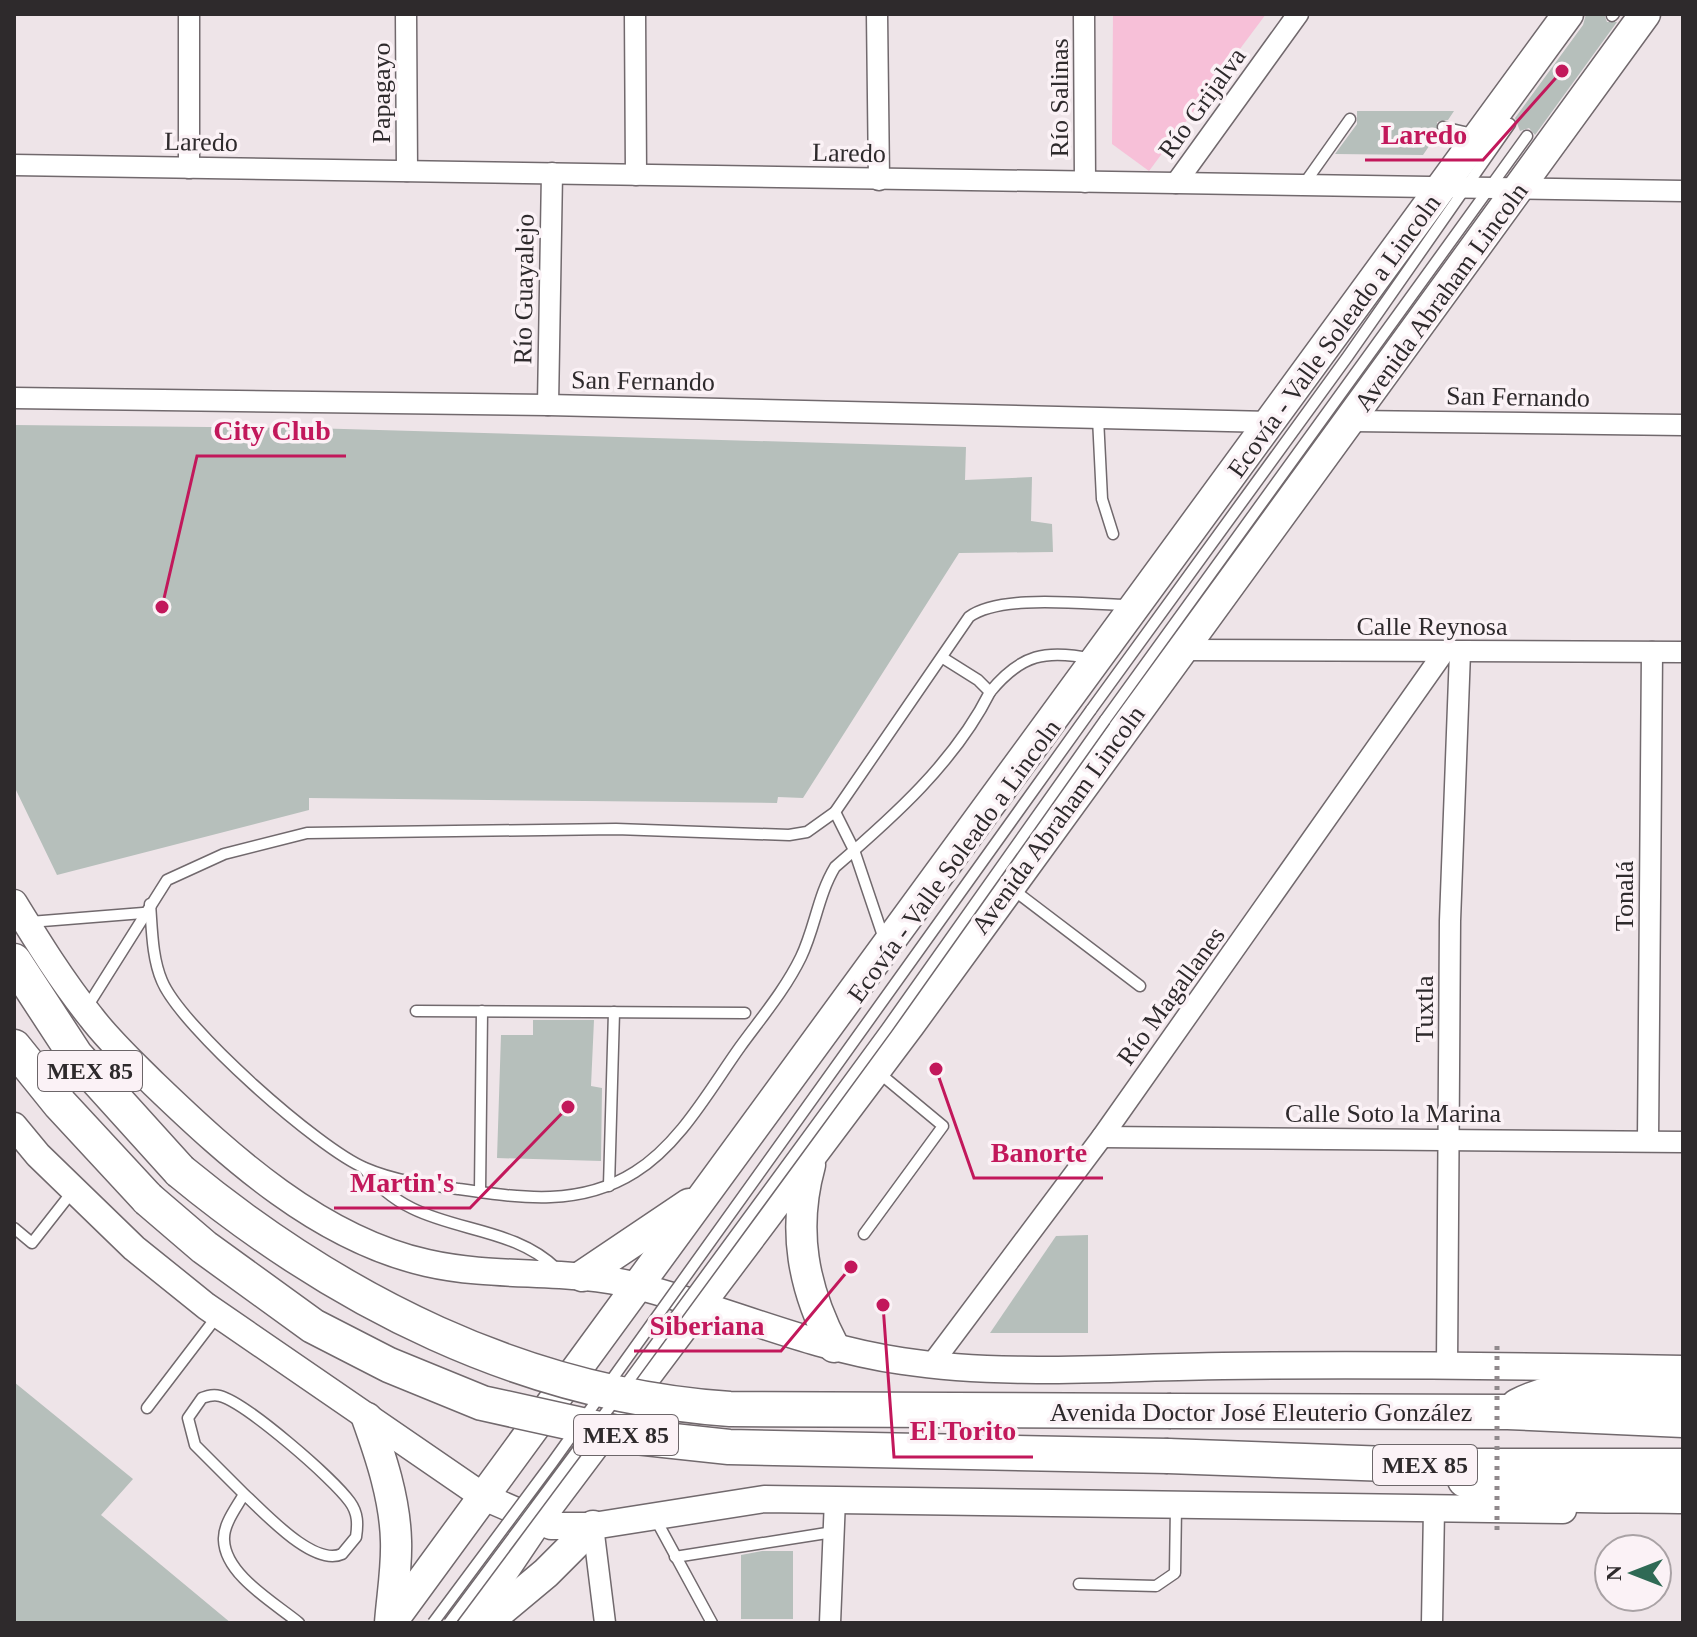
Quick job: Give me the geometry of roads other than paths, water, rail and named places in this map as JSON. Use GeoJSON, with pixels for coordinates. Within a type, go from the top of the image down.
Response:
{"type":"FeatureCollection","features":[{"type":"Feature","properties":{"kind":"highway","name":"Avenida Doctor José Eleuterio González"},"geometry":{"type":"LineString","coordinates":[[14,961],[76,1056],[180,1171],[265,1238],[396,1315],[534,1373],[595,1390],[683,1406],[730,1409],[1508,1412],[1683,1420]]}},
{"type":"Feature","properties":{"kind":"highway","name":"Avenida Doctor José Eleuterio González"},"geometry":{"type":"LineString","coordinates":[[14,1047],[60,1104],[148,1199],[204,1247],[313,1326],[389,1365],[482,1403],[636,1437],[729,1447],[1168,1456],[1445,1466],[1683,1466]]}},
{"type":"Feature","properties":{"kind":"highway"},"geometry":{"type":"LineString","coordinates":[[1508,1412],[1556,1392],[1683,1387]]}},
{"type":"Feature","properties":{"kind":"highway"},"geometry":{"type":"LineString","coordinates":[[1445,1466],[1468,1481],[1505,1489],[1683,1496]]}},
{"type":"Feature","properties":{"kind":"main road"},"geometry":{"type":"LineString","coordinates":[[391,1623],[1270,422],[1454,188],[1479,136],[1568,14]]}},
{"type":"Feature","properties":{"kind":"main road","name":"Avenida Abraham Lincoln"},"geometry":{"type":"LineString","coordinates":[[468,1623],[536,1522],[910,1024],[1352,421],[1503,189],[1645,14]]}},
{"type":"Feature","properties":{"kind":"main road"},"geometry":{"type":"LineString","coordinates":[[879,958],[874,1000],[892,1016],[910,1024]]}},
{"type":"Feature","properties":{"kind":"main road"},"geometry":{"type":"LineString","coordinates":[[823,1035],[852,1033],[860,1037],[875,1070]]}},
{"type":"Feature","properties":{"kind":"main road"},"geometry":{"type":"LineString","coordinates":[[814,1151],[802,1194],[801,1249],[817,1315],[834,1347]]}},
{"type":"Feature","properties":{"kind":"main road"},"geometry":{"type":"LineString","coordinates":[[572,1275],[711,1189]]}},
{"type":"Feature","properties":{"kind":"main road"},"geometry":{"type":"LineString","coordinates":[[367,1418],[388,1483],[395,1529],[391,1623]]}},
{"type":"Feature","properties":{"kind":"main road"},"geometry":{"type":"LineString","coordinates":[[486,1623],[546,1573],[593,1526]]}},
{"type":"Feature","properties":{"kind":"street"},"geometry":{"type":"LineString","coordinates":[[189,14],[189,168]]}},
{"type":"Feature","properties":{"kind":"street","name":"Papagayo"},"geometry":{"type":"LineString","coordinates":[[406,14],[407,171]]}},
{"type":"Feature","properties":{"kind":"street"},"geometry":{"type":"LineString","coordinates":[[635,14],[636,175]]}},
{"type":"Feature","properties":{"kind":"street"},"geometry":{"type":"LineString","coordinates":[[877,14],[879,180]]}},
{"type":"Feature","properties":{"kind":"street","name":"Río Salinas"},"geometry":{"type":"LineString","coordinates":[[1084,14],[1085,182]]}},
{"type":"Feature","properties":{"kind":"street","name":"Río Grijalva"},"geometry":{"type":"LineString","coordinates":[[1176,183],[1298,14]]}},
{"type":"Feature","properties":{"kind":"street","name":"Laredo"},"geometry":{"type":"LineString","coordinates":[[14,165],[1683,191]]}},
{"type":"Feature","properties":{"kind":"street","name":"Río Guayalejo"},"geometry":{"type":"LineString","coordinates":[[548,405],[552,173]]}},
{"type":"Feature","properties":{"kind":"street","name":"San Fernando"},"geometry":{"type":"LineString","coordinates":[[14,398],[548,405],[1270,422]]}},
{"type":"Feature","properties":{"kind":"street","name":"San Fernando"},"geometry":{"type":"LineString","coordinates":[[1352,421],[1683,425]]}},
{"type":"Feature","properties":{"kind":"street","name":"Calle Reynosa"},"geometry":{"type":"LineString","coordinates":[[1182,650],[1683,652]]}},
{"type":"Feature","properties":{"kind":"street","name":"Río Magallanes"},"geometry":{"type":"LineString","coordinates":[[931,1365],[1102,1137],[1452,652]]}},
{"type":"Feature","properties":{"kind":"street","name":"Tuxtla"},"geometry":{"type":"LineString","coordinates":[[1447,1367],[1452,652]]}},
{"type":"Feature","properties":{"kind":"street","name":"Tonalá"},"geometry":{"type":"LineString","coordinates":[[1648,1141],[1652,652]]}},
{"type":"Feature","properties":{"kind":"street"},"geometry":{"type":"LineString","coordinates":[[20,912],[85,1009],[199,1128],[260,1178],[345,1232],[384,1250],[426,1263],[478,1271],[572,1275],[637,1286],[834,1347],[931,1365],[1068,1369],[1245,1365],[1683,1369]]}},
{"type":"Feature","properties":{"kind":"street"},"geometry":{"type":"LineString","coordinates":[[14,1126],[74,1191],[134,1248],[218,1315],[484,1497],[551,1526],[593,1526],[764,1499],[1683,1510]]}},
{"type":"Feature","properties":{"kind":"street","name":"Calle Soto la Marina"},"geometry":{"type":"LineString","coordinates":[[1102,1137],[1683,1142]]}},
{"type":"Feature","properties":{"kind":"street"},"geometry":{"type":"LineString","coordinates":[[830,1623],[835,1499]]}},
{"type":"Feature","properties":{"kind":"street"},"geometry":{"type":"LineString","coordinates":[[1432,1623],[1434,1509]]}},
{"type":"Feature","properties":{"kind":"street"},"geometry":{"type":"LineString","coordinates":[[593,1526],[605,1623]]}},
{"type":"Feature","properties":{"kind":"lane"},"geometry":{"type":"LineString","coordinates":[[1304,184],[1350,119]]}},
{"type":"Feature","properties":{"kind":"lane","name":"Ecovía - Valle Soleado a Lincoln"},"geometry":{"type":"LineString","coordinates":[[433,1623],[552,1463],[1091,710],[1454,188],[1510,124]]}},
{"type":"Feature","properties":{"kind":"lane"},"geometry":{"type":"LineString","coordinates":[[1443,127],[1479,136]]}},
{"type":"Feature","properties":{"kind":"lane"},"geometry":{"type":"LineString","coordinates":[[449,1623],[887,1028],[1105,720],[1503,189],[1527,136]]}},
{"type":"Feature","properties":{"kind":"lane"},"geometry":{"type":"LineString","coordinates":[[1098,418],[1102,499],[1113,534]]}},
{"type":"Feature","properties":{"kind":"lane"},"geometry":{"type":"LineString","coordinates":[[85,1009],[146,908],[167,880],[188,868],[283,837],[307,833],[630,829],[789,835],[807,832],[835,812],[969,617],[989,606],[1137,605]]}},
{"type":"Feature","properties":{"kind":"lane"},"geometry":{"type":"LineString","coordinates":[[146,908],[161,981],[185,1016],[275,1103],[364,1168],[415,1184],[549,1198],[609,1186],[637,1171],[662,1151],[772,1003],[811,935],[827,880],[835,867],[906,803],[962,737],[990,692],[1015,668],[1041,654],[1097,659]]}},
{"type":"Feature","properties":{"kind":"lane"},"geometry":{"type":"LineString","coordinates":[[943,658],[978,680],[990,692]]}},
{"type":"Feature","properties":{"kind":"lane"},"geometry":{"type":"LineString","coordinates":[[835,812],[854,850],[879,958]]}},
{"type":"Feature","properties":{"kind":"lane"},"geometry":{"type":"LineString","coordinates":[[1010,886],[1140,986]]}},
{"type":"Feature","properties":{"kind":"lane"},"geometry":{"type":"LineString","coordinates":[[20,912],[146,908]]}},
{"type":"Feature","properties":{"kind":"lane"},"geometry":{"type":"LineString","coordinates":[[416,1011],[745,1013]]}},
{"type":"Feature","properties":{"kind":"lane"},"geometry":{"type":"LineString","coordinates":[[480,1192],[482,1011]]}},
{"type":"Feature","properties":{"kind":"lane"},"geometry":{"type":"LineString","coordinates":[[609,1186],[614,1012]]}},
{"type":"Feature","properties":{"kind":"lane"},"geometry":{"type":"LineString","coordinates":[[864,1234],[943,1126],[875,1070]]}},
{"type":"Feature","properties":{"kind":"lane"},"geometry":{"type":"LineString","coordinates":[[364,1168],[377,1187],[409,1209],[523,1247],[572,1275]]}},
{"type":"Feature","properties":{"kind":"lane"},"geometry":{"type":"LineString","coordinates":[[14,1228],[32,1243],[74,1191]]}},
{"type":"Feature","properties":{"kind":"lane"},"geometry":{"type":"LineString","coordinates":[[147,1408],[218,1315]]}},
{"type":"Feature","properties":{"kind":"lane"},"geometry":{"type":"LineString","coordinates":[[214,1395],[225,1398],[280,1438],[333,1483],[355,1511],[356,1537],[342,1554],[325,1556],[298,1542],[244,1494],[190,1436],[188,1418],[202,1398],[214,1395]]}},
{"type":"Feature","properties":{"kind":"lane"},"geometry":{"type":"LineString","coordinates":[[244,1494],[225,1530],[227,1553],[245,1578],[299,1623]]}},
{"type":"Feature","properties":{"kind":"lane"},"geometry":{"type":"LineString","coordinates":[[1079,1584],[1156,1586],[1175,1573],[1176,1505]]}},
{"type":"Feature","properties":{"kind":"lane"},"geometry":{"type":"LineString","coordinates":[[655,1518],[712,1623]]}},
{"type":"Feature","properties":{"kind":"lane"},"geometry":{"type":"LineString","coordinates":[[675,1557],[833,1532]]}},
{"type":"Feature","properties":{"kind":"lane"},"geometry":{"type":"LineString","coordinates":[[699,1623],[705,1611]]}},
{"type":"Feature","properties":{"kind":"place","name":"Laredo"},"geometry":{"type":"Point","coordinates":[1562,71]}},
{"type":"Feature","properties":{"kind":"place","name":"City Club"},"geometry":{"type":"Point","coordinates":[162,607]}},
{"type":"Feature","properties":{"kind":"place","name":"Banorte"},"geometry":{"type":"Point","coordinates":[936,1069]}},
{"type":"Feature","properties":{"kind":"place","name":"Martin's"},"geometry":{"type":"Point","coordinates":[568,1107]}},
{"type":"Feature","properties":{"kind":"place","name":"Siberiana"},"geometry":{"type":"Point","coordinates":[851,1267]}},
{"type":"Feature","properties":{"kind":"place","name":"El Torito"},"geometry":{"type":"Point","coordinates":[883,1305]}}]}
